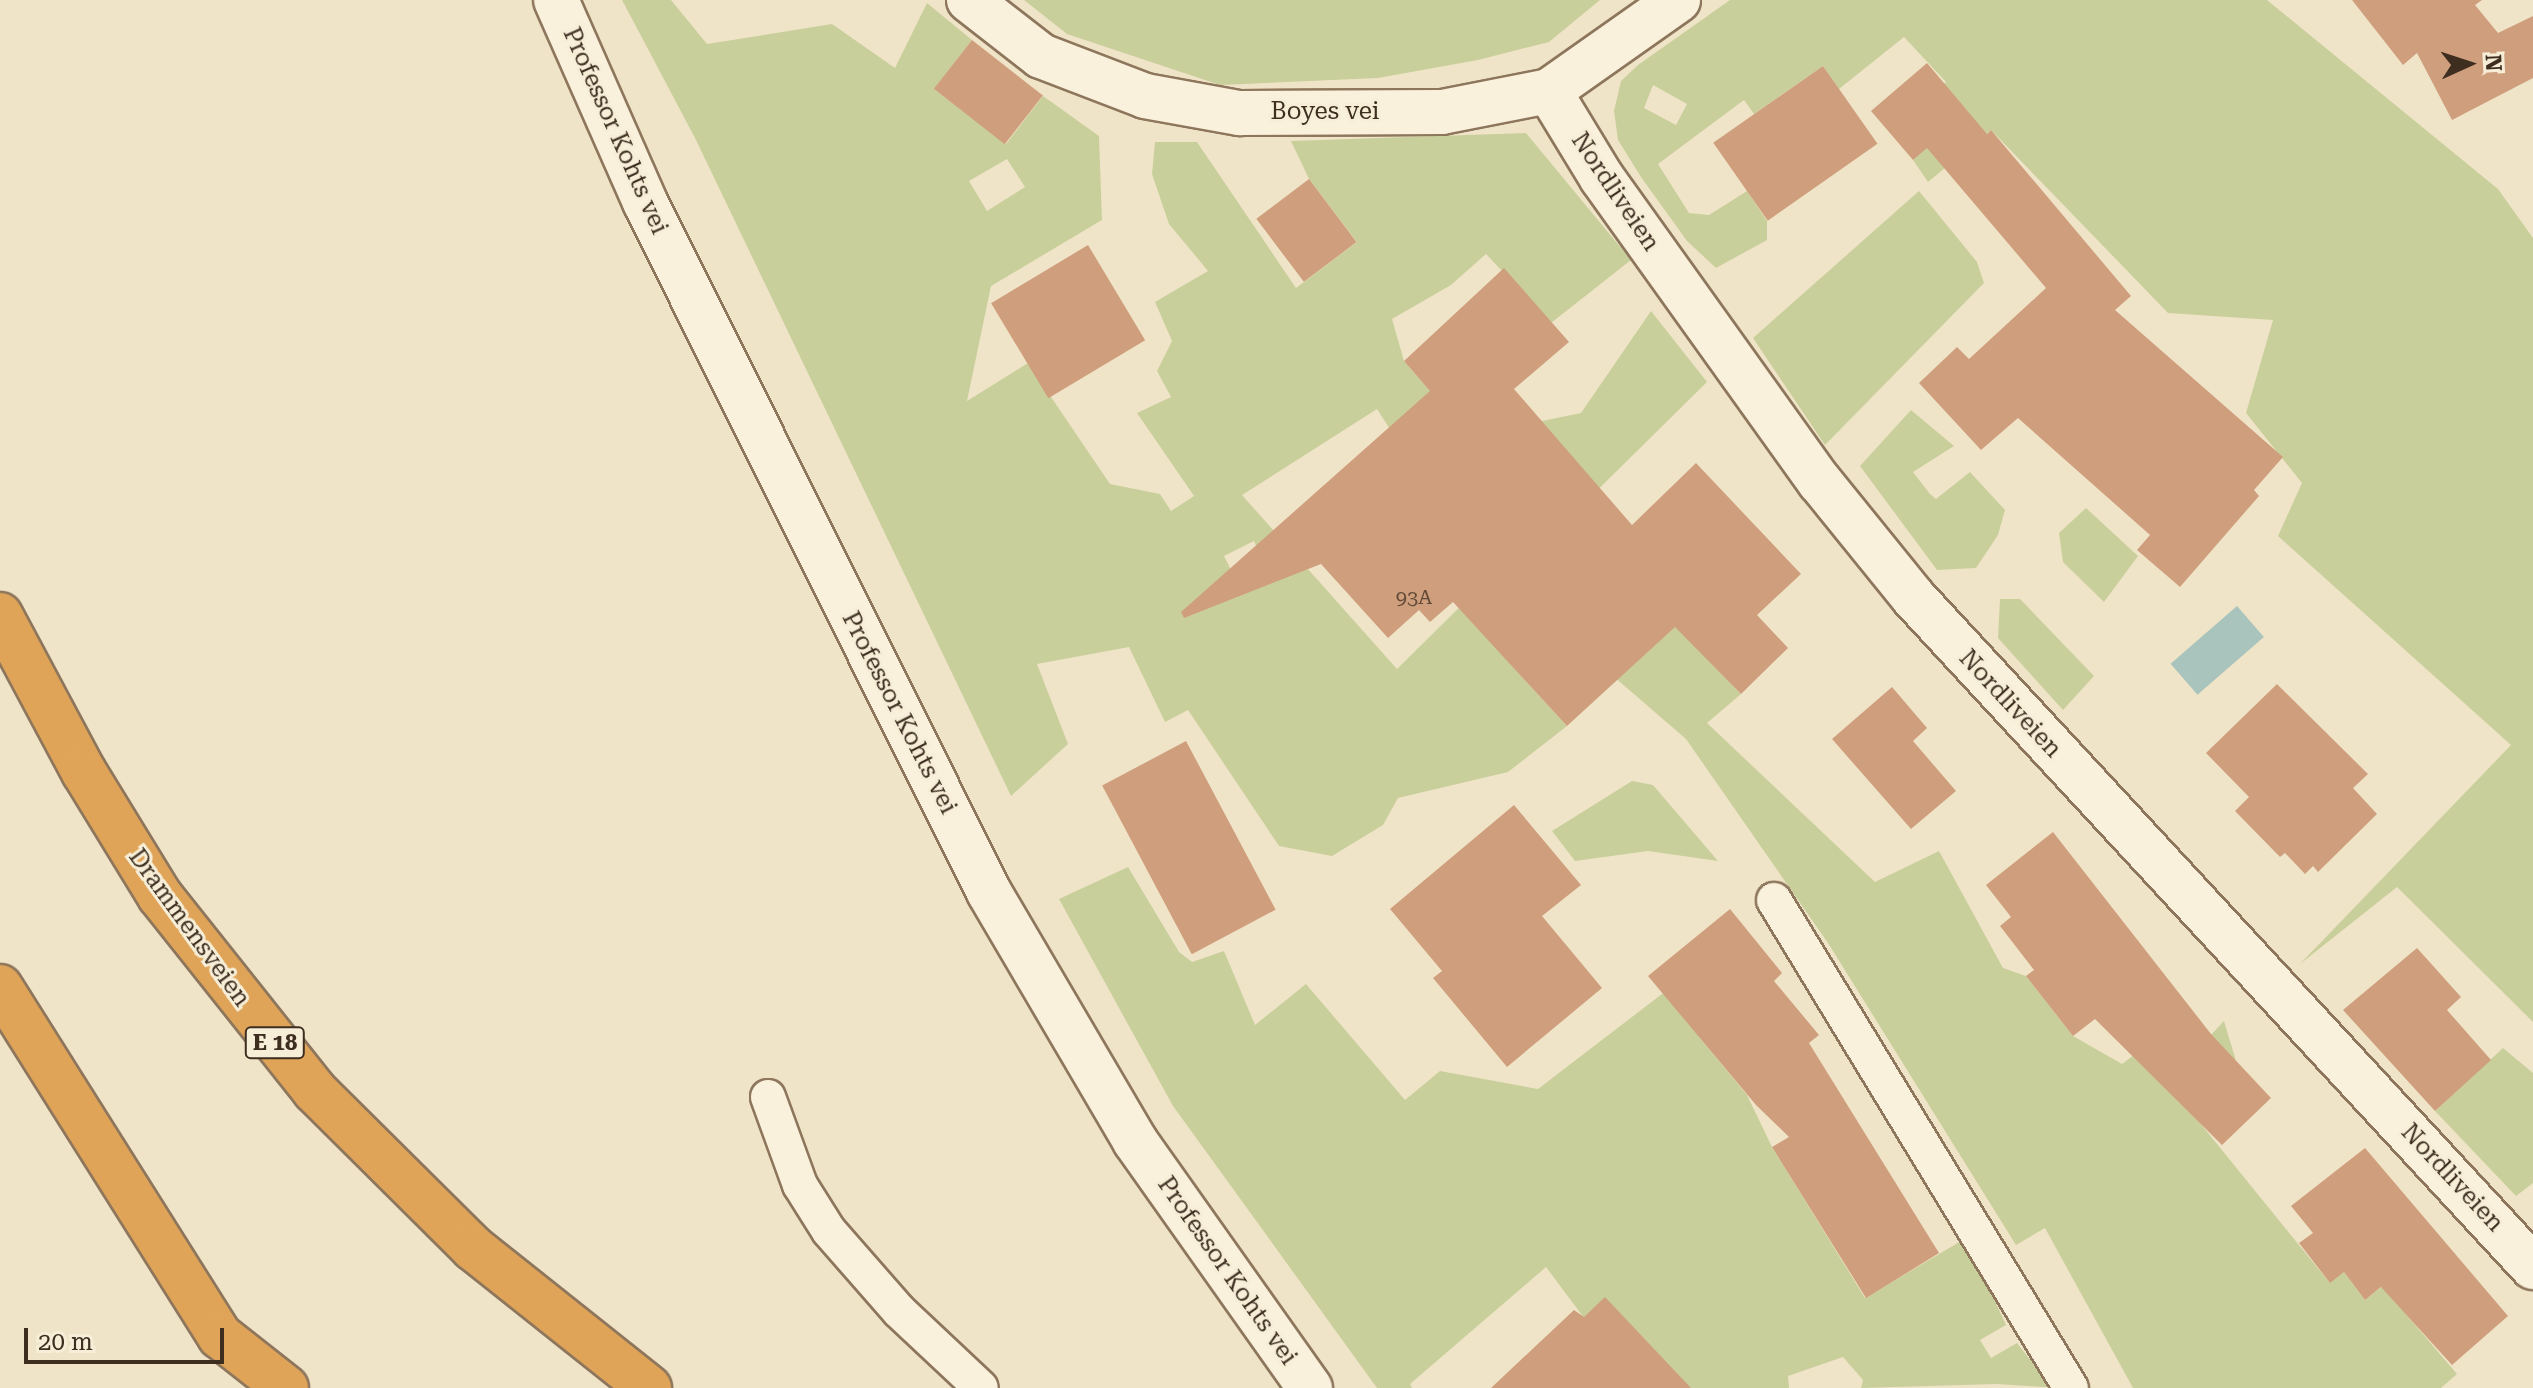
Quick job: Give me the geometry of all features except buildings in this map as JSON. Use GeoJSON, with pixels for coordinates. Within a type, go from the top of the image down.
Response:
{"type":"FeatureCollection","features":[{"type":"Feature","properties":{"kind":"highway","name":"Drammensveien"},"geometry":{"type":"LineString","coordinates":[[0,615],[84,772],[160,896],[315,1091],[473,1248],[649,1388]]}},
{"type":"Feature","properties":{"kind":"highway"},"geometry":{"type":"LineString","coordinates":[[0,987],[220,1336],[286,1388]]}},
{"type":"Feature","properties":{"kind":"street","name":"Professor Kohts vei"},"geometry":{"type":"LineString","coordinates":[[556,0],[652,216],[989,892],[1135,1141],[1310,1388]]}},
{"type":"Feature","properties":{"kind":"street","name":"Boyes vei"},"geometry":{"type":"LineString","coordinates":[[969,0],[1041,56],[1145,96],[1239,113],[1442,112],[1549,91],[1678,0]]}},
{"type":"Feature","properties":{"kind":"street","name":"Nordliveien"},"geometry":{"type":"LineString","coordinates":[[1549,91],[1602,178],[1820,482],[1913,597],[2533,1267]]}},
{"type":"Feature","properties":{"kind":"lane"},"geometry":{"type":"LineString","coordinates":[[1774,900],[2071,1388]]}},
{"type":"Feature","properties":{"kind":"lane"},"geometry":{"type":"LineString","coordinates":[[768,1097],[800,1185],[829,1231],[899,1311],[981,1388]]}},
{"type":"Feature","properties":{"kind":"green space"},"geometry":{"type":"Polygon","coordinates":[[[622,0],[671,0],[707,44],[832,24],[895,68],[927,3],[972,40],[934,89],[1006,144],[1043,96],[1099,136],[1102,220],[991,286],[967,401],[1028,363],[1110,484],[1160,494],[1171,511],[1194,496],[1137,413],[1171,397],[1157,371],[1172,341],[1155,302],[1208,271],[1169,224],[1152,174],[1155,142],[1197,142],[1296,288],[1357,242],[1309,179],[1291,141],[1526,133],[1631,260],[1551,323],[1486,254],[1451,285],[1392,319],[1404,361],[1531,506],[1542,421],[1581,413],[1651,311],[1707,382],[1557,530],[1657,552],[1708,660],[1741,694],[1707,723],[1875,882],[1939,851],[2003,968],[2026,976],[2073,1036],[2122,1064],[2134,1055],[2165,1084],[2224,1021],[2236,1061],[2187,1107],[2329,1282],[2344,1272],[2365,1300],[2428,1251],[2404,1312],[2457,1374],[2441,1388],[2133,1388],[2045,1228],[2016,1245],[1828,943],[1686,739],[1613,676],[1511,665],[1567,726],[1508,772],[1398,798],[1383,825],[1332,856],[1279,846],[1188,710],[1165,722],[1129,647],[1037,664],[1068,744],[1011,796],[695,138],[622,0]],[[1007,159],[969,181],[987,211],[1025,187],[1007,159]],[[1377,409],[1242,495],[1397,669],[1487,580],[1377,409]],[[1254,541],[1224,556],[1243,594],[1272,583],[1254,541]]]}},
{"type":"Feature","properties":{"kind":"green space"},"geometry":{"type":"Polygon","coordinates":[[[1024,0],[1600,0],[1549,42],[1478,60],[1378,78],[1220,85],[1067,34],[1024,0]]]}},
{"type":"Feature","properties":{"kind":"green space"},"geometry":{"type":"Polygon","coordinates":[[[1730,0],[2267,0],[2498,189],[2533,238],[2533,1022],[2397,887],[2300,964],[2511,745],[2278,536],[2302,483],[2246,413],[2273,320],[2168,313],[1991,130],[1928,182],[1913,160],[1937,89],[1946,82],[1904,37],[1839,89],[1823,66],[1754,114],[1744,100],[1658,164],[1689,213],[1709,215],[1747,191],[1767,221],[1767,240],[1716,268],[1687,241],[1618,140],[1614,111],[1621,81],[1638,65],[1730,0]],[[1653,85],[1644,108],[1676,125],[1687,104],[1653,85]]]}},
{"type":"Feature","properties":{"kind":"green space"},"geometry":{"type":"Polygon","coordinates":[[[1919,191],[1977,262],[1984,283],[1825,445],[1753,338],[1919,191]]]}},
{"type":"Feature","properties":{"kind":"green space"},"geometry":{"type":"Polygon","coordinates":[[[1911,410],[1954,446],[1913,472],[1930,494],[1936,499],[1970,472],[2005,510],[1998,535],[1976,568],[1937,570],[1860,466],[1911,410]]]}},
{"type":"Feature","properties":{"kind":"green space"},"geometry":{"type":"Polygon","coordinates":[[[2086,508],[2138,556],[2104,602],[2063,562],[2059,533],[2086,508]]]}},
{"type":"Feature","properties":{"kind":"green space"},"geometry":{"type":"Polygon","coordinates":[[[2000,599],[2020,599],[2094,676],[2063,710],[1998,638],[2000,599]]]}},
{"type":"Feature","properties":{"kind":"green space"},"geometry":{"type":"Polygon","coordinates":[[[1632,781],[1653,785],[1718,861],[1648,851],[1575,861],[1552,831],[1632,781]]]}},
{"type":"Feature","properties":{"kind":"green space"},"geometry":{"type":"Polygon","coordinates":[[[1128,867],[1179,952],[1192,962],[1224,951],[1255,1025],[1306,984],[1405,1100],[1440,1071],[1538,1089],[1675,984],[1699,1037],[1747,1095],[1772,1147],[1865,1298],[1966,1238],[2006,1325],[1980,1340],[1991,1358],[2017,1343],[2038,1370],[2048,1367],[2057,1388],[1997,1384],[1861,1388],[1863,1380],[1843,1357],[1788,1376],[1789,1388],[1691,1388],[1590,1326],[1546,1267],[1410,1384],[1412,1388],[1377,1388],[1173,1106],[1059,899],[1128,867]]]}},
{"type":"Feature","properties":{"kind":"green space"},"geometry":{"type":"Polygon","coordinates":[[[2503,1048],[2533,1073],[2533,1183],[2516,1196],[2435,1111],[2503,1048]]]}},
{"type":"Feature","properties":{"kind":"water"},"geometry":{"type":"Polygon","coordinates":[[[2237,606],[2264,637],[2197,695],[2171,664],[2237,606]]]}}]}
